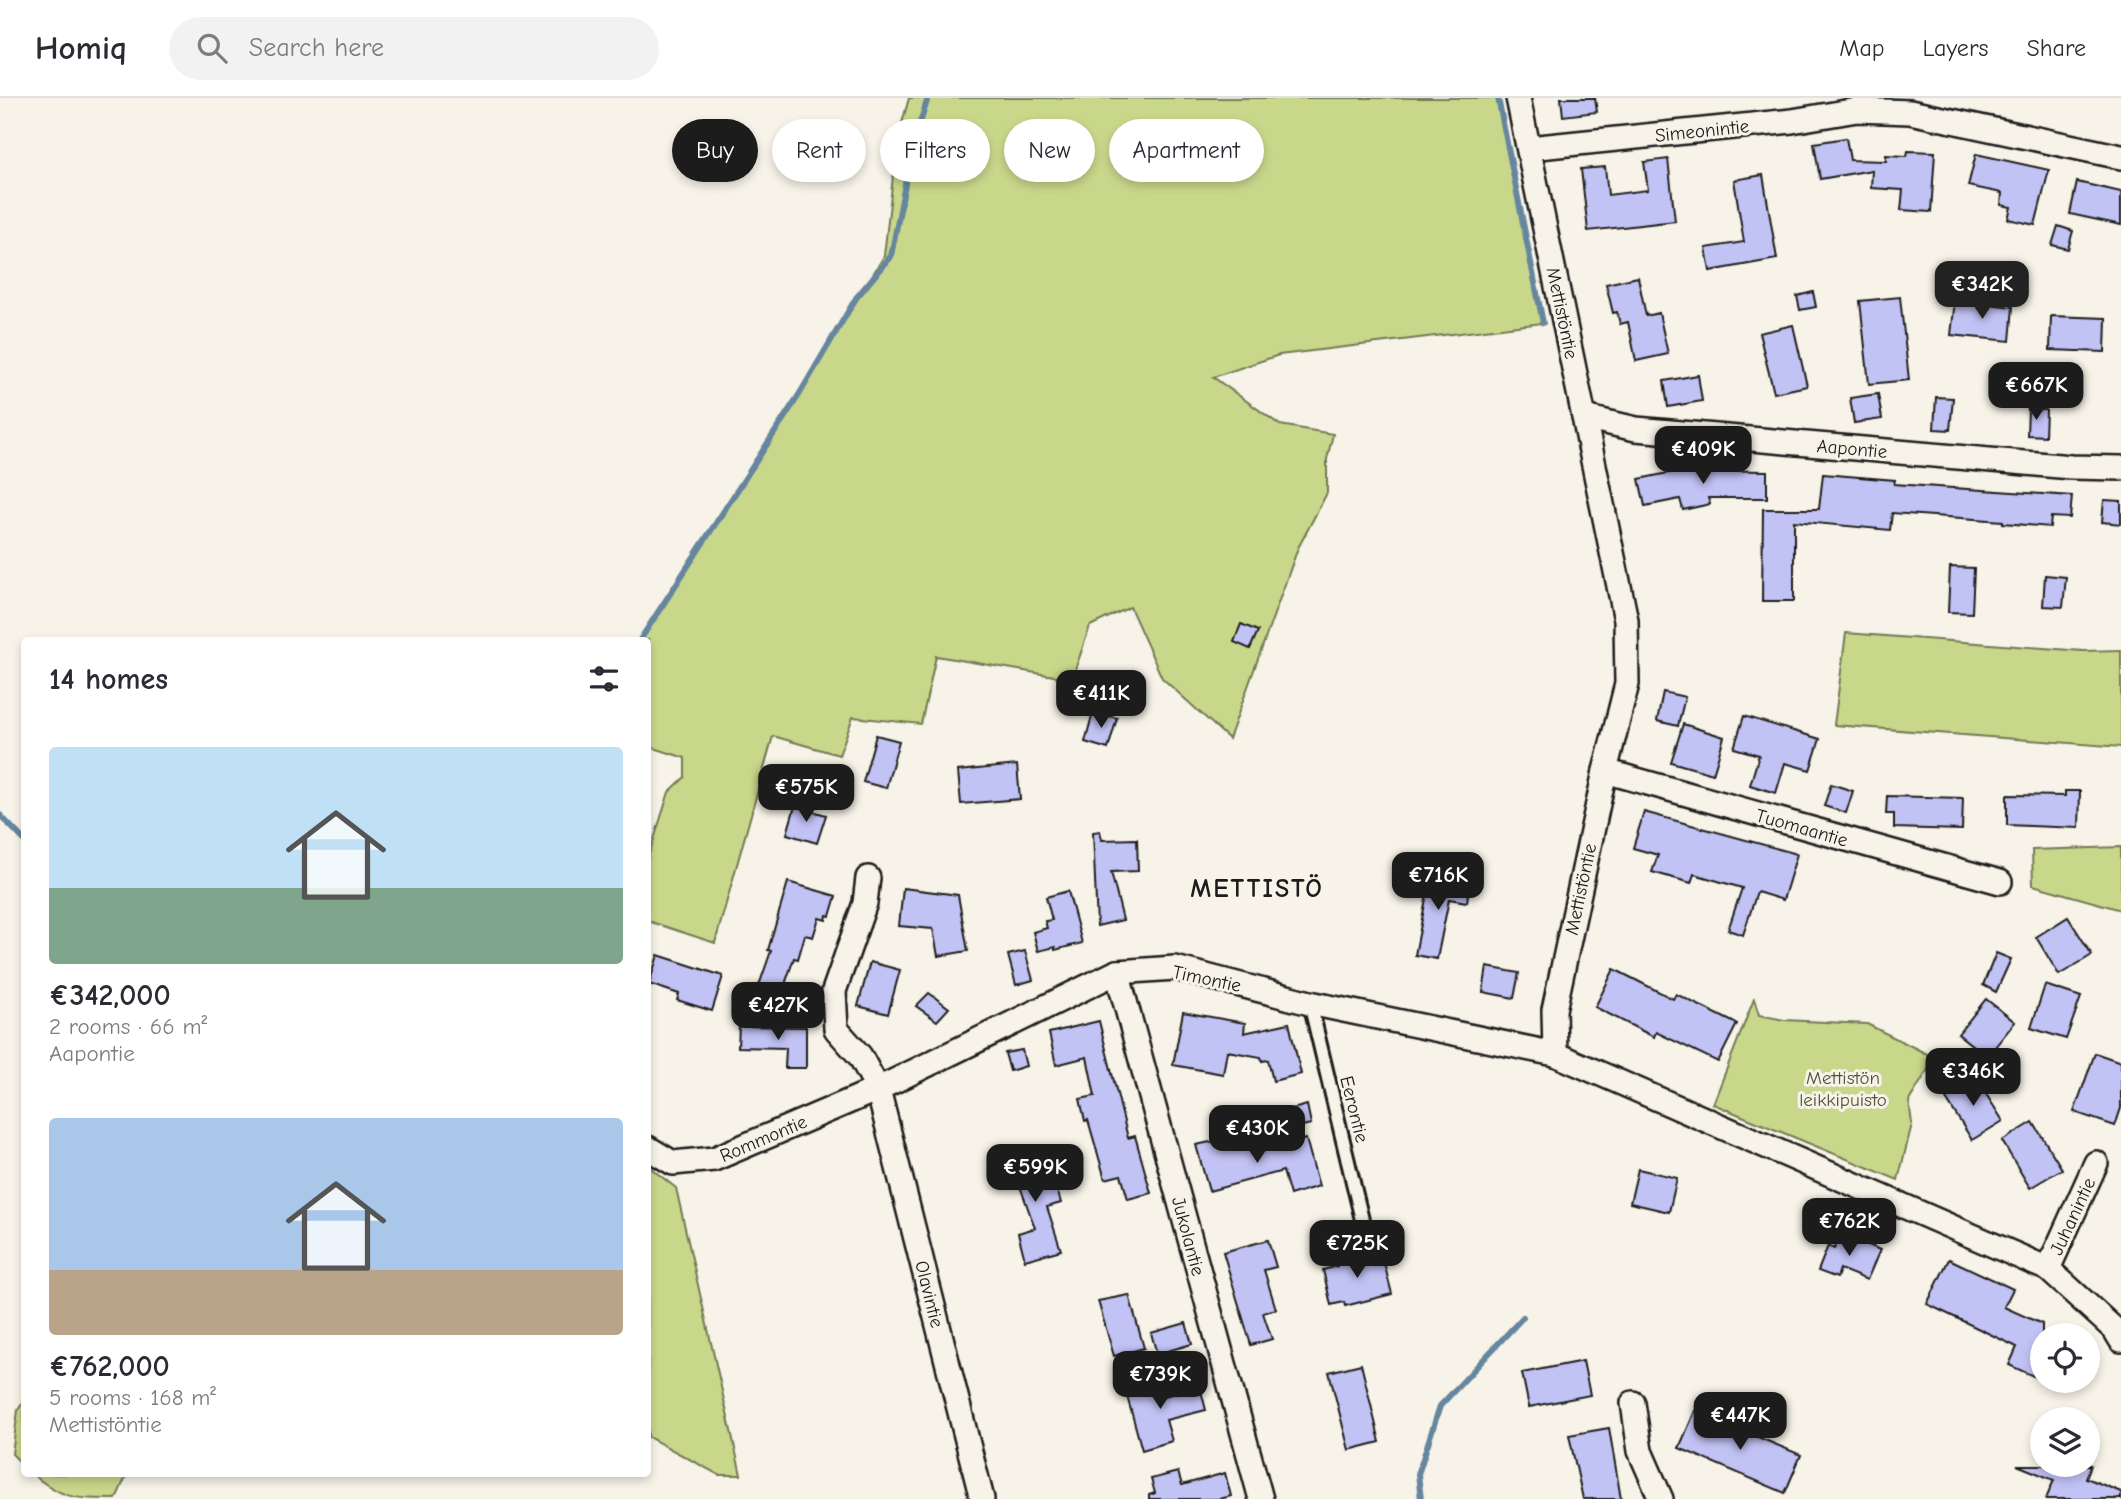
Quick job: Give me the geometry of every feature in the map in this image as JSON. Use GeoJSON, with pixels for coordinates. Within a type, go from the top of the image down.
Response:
{"type":"FeatureCollection","features":[{"type":"Feature","properties":{"kind":"street","name":"Mettistöntie"},"geometry":{"type":"LineString","coordinates":[[1518,98],[1626,620],[1627,684],[1605,771],[1554,1010],[1555,1054]]}},
{"type":"Feature","properties":{"kind":"street","name":"Simeonintie"},"geometry":{"type":"LineString","coordinates":[[1529,148],[1792,121],[1857,110],[1910,112],[2121,157]]}},
{"type":"Feature","properties":{"kind":"street","name":"Aapontie"},"geometry":{"type":"LineString","coordinates":[[1584,417],[1636,429],[2057,466],[2121,468]]}},
{"type":"Feature","properties":{"kind":"street","name":"Tuomaantie"},"geometry":{"type":"LineString","coordinates":[[1605,771],[2000,882]]}},
{"type":"Feature","properties":{"kind":"street","name":"Olavintie"},"geometry":{"type":"LineString","coordinates":[[868,878],[865,903],[835,991],[836,1029],[860,1056],[878,1089],[982,1499]]}},
{"type":"Feature","properties":{"kind":"street","name":"Timontie"},"geometry":{"type":"LineString","coordinates":[[878,1089],[1117,972],[1175,968],[1310,1003],[1555,1054]]}},
{"type":"Feature","properties":{"kind":"street","name":"Jukolantie"},"geometry":{"type":"LineString","coordinates":[[1117,972],[1261,1499]]}},
{"type":"Feature","properties":{"kind":"street"},"geometry":{"type":"LineString","coordinates":[[1555,1054],[2048,1269],[2115,1329],[2121,1340]]}},
{"type":"Feature","properties":{"kind":"street","name":"Rommontie"},"geometry":{"type":"LineString","coordinates":[[651,1150],[673,1163],[713,1159],[878,1089]]}},
{"type":"Feature","properties":{"kind":"street","name":"Juhanintie"},"geometry":{"type":"LineString","coordinates":[[2048,1269],[2096,1163]]}},
{"type":"Feature","properties":{"kind":"street"},"geometry":{"type":"LineString","coordinates":[[1633,1403],[1640,1451],[1661,1499]]}},
{"type":"Feature","properties":{"kind":"lane","name":"Eerontie"},"geometry":{"type":"LineString","coordinates":[[1310,1003],[1363,1224]]}},
{"type":"Feature","properties":{"kind":"green space"},"geometry":{"type":"Polygon","coordinates":[[[909,98],[1498,98],[1543,323],[1279,355],[1213,377],[1280,425],[1333,434],[1327,459],[1327,493],[1298,548],[1229,739],[1162,678],[1130,607],[1090,626],[1072,679],[936,656],[921,724],[853,717],[839,755],[773,736],[715,943],[651,922],[651,849],[669,792],[685,777],[685,758],[651,747],[651,637],[642,637],[799,395],[884,256],[892,182],[990,182],[990,119],[903,119],[909,98]]]}},
{"type":"Feature","properties":{"kind":"green space"},"geometry":{"type":"Polygon","coordinates":[[[1846,633],[2083,651],[2121,650],[2121,747],[1834,725],[1846,633]]]}},
{"type":"Feature","properties":{"kind":"green space"},"geometry":{"type":"Polygon","coordinates":[[[2121,847],[2121,910],[2033,885],[2032,850],[2121,847]]]}},
{"type":"Feature","properties":{"kind":"green space","name":"Mettistön leikkipuisto"},"geometry":{"type":"Polygon","coordinates":[[[1754,999],[1759,1015],[1784,1020],[1867,1024],[1935,1058],[1909,1101],[1912,1124],[1898,1180],[1713,1104],[1754,999]]]}},
{"type":"Feature","properties":{"kind":"green space"},"geometry":{"type":"Polygon","coordinates":[[[651,1168],[676,1188],[741,1475],[719,1475],[651,1439],[651,1168]]]}},
{"type":"Feature","properties":{"kind":"green space"},"geometry":{"type":"Polygon","coordinates":[[[21,1406],[21,1463],[12,1454],[18,1410],[21,1406]]]}},
{"type":"Feature","properties":{"kind":"green space"},"geometry":{"type":"Polygon","coordinates":[[[36,1477],[126,1477],[116,1499],[70,1496],[36,1477]]]}},
{"type":"Feature","properties":{"kind":"building"},"geometry":{"type":"Polygon","coordinates":[[[1561,98],[1595,98],[1597,112],[1563,116],[1561,98]]]}},
{"type":"Feature","properties":{"kind":"building"},"geometry":{"type":"Polygon","coordinates":[[[1846,138],[1850,160],[1886,161],[1886,155],[1907,156],[1908,151],[1935,152],[1931,212],[1901,210],[1903,190],[1871,188],[1872,170],[1820,179],[1814,143],[1846,138]]]}},
{"type":"Feature","properties":{"kind":"building"},"geometry":{"type":"Polygon","coordinates":[[[1976,154],[2049,170],[2035,225],[2008,219],[2011,207],[2001,205],[2002,193],[1968,186],[1976,154]]]}},
{"type":"Feature","properties":{"kind":"building"},"geometry":{"type":"Polygon","coordinates":[[[1668,159],[1675,221],[1588,231],[1581,169],[1605,167],[1608,195],[1648,190],[1644,162],[1668,159]]]}},
{"type":"Feature","properties":{"kind":"building"},"geometry":{"type":"Polygon","coordinates":[[[1763,175],[1777,259],[1710,271],[1706,248],[1744,242],[1734,180],[1763,175]]]}},
{"type":"Feature","properties":{"kind":"building"},"geometry":{"type":"Polygon","coordinates":[[[2077,182],[2121,192],[2121,225],[2070,214],[2077,182]]]}},
{"type":"Feature","properties":{"kind":"building"},"geometry":{"type":"Polygon","coordinates":[[[2058,226],[2073,231],[2068,249],[2052,245],[2058,226]]]}},
{"type":"Feature","properties":{"kind":"building"},"geometry":{"type":"Polygon","coordinates":[[[1638,277],[1646,316],[1659,313],[1668,354],[1636,361],[1628,322],[1620,324],[1617,312],[1613,313],[1606,284],[1638,277]]]}},
{"type":"Feature","properties":{"kind":"building"},"geometry":{"type":"Polygon","coordinates":[[[1813,292],[1816,307],[1800,310],[1797,296],[1813,292]]]}},
{"type":"Feature","properties":{"kind":"building"},"geometry":{"type":"Polygon","coordinates":[[[1900,297],[1909,380],[1869,384],[1860,301],[1900,297]]]}},
{"type":"Feature","properties":{"kind":"building"},"geometry":{"type":"Polygon","coordinates":[[[1955,300],[2013,307],[2010,341],[1951,335],[1955,300]]]}},
{"type":"Feature","properties":{"kind":"building"},"geometry":{"type":"Polygon","coordinates":[[[2051,316],[2106,318],[2105,352],[2050,350],[2051,316]]]}},
{"type":"Feature","properties":{"kind":"building"},"geometry":{"type":"Polygon","coordinates":[[[1793,325],[1807,386],[1774,393],[1759,333],[1793,325]]]}},
{"type":"Feature","properties":{"kind":"building"},"geometry":{"type":"Polygon","coordinates":[[[1698,375],[1702,401],[1668,407],[1664,381],[1698,375]]]}},
{"type":"Feature","properties":{"kind":"building"},"geometry":{"type":"Polygon","coordinates":[[[1878,394],[1882,419],[1854,423],[1850,398],[1878,394]]]}},
{"type":"Feature","properties":{"kind":"building"},"geometry":{"type":"Polygon","coordinates":[[[1936,397],[1953,398],[1950,430],[1934,429],[1936,397]]]}},
{"type":"Feature","properties":{"kind":"building"},"geometry":{"type":"Polygon","coordinates":[[[2028,409],[2046,410],[2045,436],[2027,435],[2028,409]]]}},
{"type":"Feature","properties":{"kind":"building"},"geometry":{"type":"Polygon","coordinates":[[[1702,466],[1703,470],[1767,471],[1767,498],[1708,498],[1710,504],[1683,510],[1680,499],[1645,506],[1639,479],[1702,466]]]}},
{"type":"Feature","properties":{"kind":"building"},"geometry":{"type":"Polygon","coordinates":[[[1823,474],[1895,480],[1894,484],[2072,496],[2070,518],[2051,517],[2050,527],[1892,513],[1890,530],[1794,521],[1794,601],[1762,601],[1763,509],[1819,509],[1823,474]]]}},
{"type":"Feature","properties":{"kind":"building"},"geometry":{"type":"Polygon","coordinates":[[[2104,500],[2121,501],[2121,524],[2102,522],[2104,500]]]}},
{"type":"Feature","properties":{"kind":"building"},"geometry":{"type":"Polygon","coordinates":[[[1950,567],[1974,568],[1972,613],[1948,612],[1950,567]]]}},
{"type":"Feature","properties":{"kind":"building"},"geometry":{"type":"Polygon","coordinates":[[[2045,575],[2066,577],[2063,607],[2043,606],[2045,575]]]}},
{"type":"Feature","properties":{"kind":"building"},"geometry":{"type":"Polygon","coordinates":[[[1241,624],[1258,631],[1250,649],[1234,642],[1241,624]]]}},
{"type":"Feature","properties":{"kind":"building"},"geometry":{"type":"Polygon","coordinates":[[[1663,692],[1685,697],[1678,726],[1657,721],[1663,692]]]}},
{"type":"Feature","properties":{"kind":"building"},"geometry":{"type":"Polygon","coordinates":[[[1093,712],[1117,718],[1108,749],[1085,742],[1093,712]]]}},
{"type":"Feature","properties":{"kind":"building"},"geometry":{"type":"Polygon","coordinates":[[[1744,716],[1820,739],[1810,770],[1785,763],[1776,793],[1750,785],[1759,755],[1734,748],[1744,716]]]}},
{"type":"Feature","properties":{"kind":"building"},"geometry":{"type":"Polygon","coordinates":[[[1683,724],[1724,737],[1713,774],[1671,762],[1683,724]]]}},
{"type":"Feature","properties":{"kind":"building"},"geometry":{"type":"Polygon","coordinates":[[[876,735],[899,741],[886,788],[863,782],[876,735]]]}},
{"type":"Feature","properties":{"kind":"building"},"geometry":{"type":"Polygon","coordinates":[[[1017,765],[1020,799],[961,804],[958,771],[1017,765]]]}},
{"type":"Feature","properties":{"kind":"building"},"geometry":{"type":"Polygon","coordinates":[[[1831,784],[1853,791],[1846,813],[1824,806],[1831,784]]]}},
{"type":"Feature","properties":{"kind":"building"},"geometry":{"type":"Polygon","coordinates":[[[2065,791],[2080,791],[2079,828],[2007,825],[2007,795],[2065,796],[2065,791]]]}},
{"type":"Feature","properties":{"kind":"building"},"geometry":{"type":"Polygon","coordinates":[[[1887,796],[1963,798],[1962,830],[1894,828],[1894,814],[1886,814],[1887,796]]]}},
{"type":"Feature","properties":{"kind":"building"},"geometry":{"type":"Polygon","coordinates":[[[795,806],[826,815],[817,843],[787,834],[795,806]]]}},
{"type":"Feature","properties":{"kind":"building"},"geometry":{"type":"Polygon","coordinates":[[[1644,812],[1797,854],[1783,900],[1757,892],[1743,935],[1728,930],[1742,888],[1694,874],[1691,883],[1652,872],[1658,855],[1633,848],[1644,812]]]}},
{"type":"Feature","properties":{"kind":"building"},"geometry":{"type":"Polygon","coordinates":[[[1100,831],[1102,840],[1137,839],[1138,871],[1111,872],[1123,920],[1097,926],[1093,832],[1100,831]]]}},
{"type":"Feature","properties":{"kind":"building"},"geometry":{"type":"Polygon","coordinates":[[[1431,873],[1470,881],[1467,902],[1449,899],[1437,959],[1415,955],[1431,873]]]}},
{"type":"Feature","properties":{"kind":"building"},"geometry":{"type":"Polygon","coordinates":[[[788,882],[836,896],[830,916],[827,915],[826,920],[819,918],[813,937],[805,935],[777,1008],[754,1000],[771,951],[768,950],[788,882]]]}},
{"type":"Feature","properties":{"kind":"building"},"geometry":{"type":"Polygon","coordinates":[[[903,888],[958,895],[968,951],[938,956],[933,929],[899,926],[903,888]]]}},
{"type":"Feature","properties":{"kind":"building"},"geometry":{"type":"Polygon","coordinates":[[[1068,891],[1082,943],[1038,951],[1033,932],[1047,928],[1045,921],[1052,920],[1046,897],[1068,891]]]}},
{"type":"Feature","properties":{"kind":"building"},"geometry":{"type":"Polygon","coordinates":[[[2068,917],[2092,955],[2059,975],[2036,937],[2068,917]]]}},
{"type":"Feature","properties":{"kind":"building"},"geometry":{"type":"Polygon","coordinates":[[[1025,951],[1033,980],[1016,985],[1008,955],[1025,951]]]}},
{"type":"Feature","properties":{"kind":"building"},"geometry":{"type":"Polygon","coordinates":[[[1996,953],[2011,959],[1996,992],[1983,985],[1996,953]]]}},
{"type":"Feature","properties":{"kind":"building"},"geometry":{"type":"Polygon","coordinates":[[[658,955],[723,976],[712,1011],[677,1000],[679,994],[651,985],[658,955]]]}},
{"type":"Feature","properties":{"kind":"building"},"geometry":{"type":"Polygon","coordinates":[[[870,962],[900,970],[888,1014],[858,1006],[870,962]]]}},
{"type":"Feature","properties":{"kind":"building"},"geometry":{"type":"Polygon","coordinates":[[[1487,967],[1519,973],[1514,998],[1483,992],[1487,967]]]}},
{"type":"Feature","properties":{"kind":"building"},"geometry":{"type":"Polygon","coordinates":[[[1614,969],[1673,999],[1676,994],[1737,1024],[1718,1062],[1656,1032],[1654,1037],[1595,1007],[1614,969]]]}},
{"type":"Feature","properties":{"kind":"building"},"geometry":{"type":"Polygon","coordinates":[[[2045,985],[2081,997],[2066,1039],[2031,1028],[2045,985]]]}},
{"type":"Feature","properties":{"kind":"building"},"geometry":{"type":"Polygon","coordinates":[[[929,993],[949,1008],[937,1021],[916,1006],[929,993]]]}},
{"type":"Feature","properties":{"kind":"building"},"geometry":{"type":"Polygon","coordinates":[[[1986,999],[2015,1022],[1987,1057],[1958,1034],[1986,999]]]}},
{"type":"Feature","properties":{"kind":"building"},"geometry":{"type":"Polygon","coordinates":[[[1183,1012],[1245,1023],[1244,1033],[1289,1023],[1301,1074],[1273,1081],[1268,1060],[1262,1061],[1261,1057],[1227,1051],[1223,1074],[1173,1065],[1183,1012]]]}},
{"type":"Feature","properties":{"kind":"building"},"geometry":{"type":"Polygon","coordinates":[[[1099,1021],[1128,1138],[1135,1136],[1151,1193],[1128,1199],[1121,1175],[1105,1179],[1088,1120],[1085,1121],[1080,1099],[1095,1096],[1087,1057],[1056,1065],[1049,1033],[1099,1021]]]}},
{"type":"Feature","properties":{"kind":"building"},"geometry":{"type":"Polygon","coordinates":[[[739,1026],[806,1027],[806,1068],[785,1068],[786,1048],[738,1047],[739,1026]]]}},
{"type":"Feature","properties":{"kind":"building"},"geometry":{"type":"Polygon","coordinates":[[[1022,1050],[1026,1066],[1010,1071],[1005,1053],[1022,1050]]]}},
{"type":"Feature","properties":{"kind":"building"},"geometry":{"type":"Polygon","coordinates":[[[2095,1053],[2121,1062],[2121,1108],[2115,1126],[2074,1112],[2095,1053]]]}},
{"type":"Feature","properties":{"kind":"building"},"geometry":{"type":"Polygon","coordinates":[[[1974,1075],[2003,1121],[1972,1140],[1943,1094],[1974,1075]]]}},
{"type":"Feature","properties":{"kind":"building"},"geometry":{"type":"Polygon","coordinates":[[[1307,1105],[1311,1124],[1293,1128],[1289,1110],[1307,1105]]]}},
{"type":"Feature","properties":{"kind":"building"},"geometry":{"type":"Polygon","coordinates":[[[2033,1122],[2062,1169],[2030,1188],[2002,1141],[2033,1122]]]}},
{"type":"Feature","properties":{"kind":"building"},"geometry":{"type":"Polygon","coordinates":[[[1234,1137],[1238,1150],[1250,1147],[1252,1154],[1306,1139],[1319,1186],[1290,1195],[1283,1171],[1209,1191],[1196,1145],[1234,1137]]]}},
{"type":"Feature","properties":{"kind":"building"},"geometry":{"type":"Polygon","coordinates":[[[1047,1156],[1061,1203],[1047,1207],[1061,1250],[1025,1260],[1018,1233],[1035,1228],[1020,1186],[1002,1188],[996,1170],[1047,1156]]]}},
{"type":"Feature","properties":{"kind":"building"},"geometry":{"type":"Polygon","coordinates":[[[1638,1169],[1677,1178],[1669,1212],[1630,1203],[1638,1169]]]}},
{"type":"Feature","properties":{"kind":"building"},"geometry":{"type":"Polygon","coordinates":[[[1842,1233],[1880,1250],[1867,1280],[1840,1269],[1837,1278],[1818,1271],[1828,1246],[1834,1249],[1842,1233]]]}},
{"type":"Feature","properties":{"kind":"building"},"geometry":{"type":"Polygon","coordinates":[[[1268,1240],[1276,1267],[1264,1270],[1276,1309],[1263,1313],[1272,1339],[1251,1345],[1223,1252],[1268,1240]]]}},
{"type":"Feature","properties":{"kind":"building"},"geometry":{"type":"Polygon","coordinates":[[[1362,1254],[1364,1259],[1382,1255],[1392,1294],[1345,1306],[1344,1302],[1331,1305],[1323,1270],[1337,1266],[1336,1261],[1362,1254]]]}},
{"type":"Feature","properties":{"kind":"building"},"geometry":{"type":"Polygon","coordinates":[[[1949,1259],[2013,1289],[2004,1307],[2040,1323],[2030,1323],[2030,1375],[2009,1365],[2017,1347],[1927,1304],[1949,1259]]]}},
{"type":"Feature","properties":{"kind":"building"},"geometry":{"type":"Polygon","coordinates":[[[1129,1295],[1144,1348],[1114,1356],[1098,1301],[1129,1295]]]}},
{"type":"Feature","properties":{"kind":"building"},"geometry":{"type":"Polygon","coordinates":[[[1186,1323],[1192,1344],[1157,1354],[1151,1333],[1186,1323]]]}},
{"type":"Feature","properties":{"kind":"building"},"geometry":{"type":"Polygon","coordinates":[[[1583,1361],[1590,1395],[1529,1407],[1522,1373],[1583,1361]]]}},
{"type":"Feature","properties":{"kind":"building"},"geometry":{"type":"Polygon","coordinates":[[[1361,1364],[1380,1442],[1349,1450],[1329,1372],[1361,1364]]]}},
{"type":"Feature","properties":{"kind":"building"},"geometry":{"type":"Polygon","coordinates":[[[1155,1381],[1160,1397],[1200,1387],[1206,1410],[1166,1420],[1172,1441],[1142,1450],[1125,1389],[1155,1381]]]}},
{"type":"Feature","properties":{"kind":"building"},"geometry":{"type":"Polygon","coordinates":[[[1695,1411],[1801,1455],[1785,1493],[1679,1448],[1695,1411]]]}},
{"type":"Feature","properties":{"kind":"building"},"geometry":{"type":"Polygon","coordinates":[[[1609,1428],[1621,1499],[1583,1499],[1569,1435],[1609,1428]]]}},
{"type":"Feature","properties":{"kind":"building"},"geometry":{"type":"Polygon","coordinates":[[[2017,1465],[2030,1465],[2030,1470],[2017,1465]]]}},
{"type":"Feature","properties":{"kind":"building"},"geometry":{"type":"Polygon","coordinates":[[[1178,1472],[1182,1485],[1225,1473],[1231,1496],[1220,1499],[1149,1499],[1149,1495],[1155,1493],[1151,1479],[1178,1472]]]}},
{"type":"Feature","properties":{"kind":"building"},"geometry":{"type":"Polygon","coordinates":[[[2047,1477],[2086,1477],[2121,1492],[2121,1499],[2046,1499],[2054,1480],[2047,1477]]]}},
{"type":"Feature","properties":{"kind":"waterway"},"geometry":{"type":"LineString","coordinates":[[642,637],[799,395],[856,298],[891,256],[912,148],[928,98]]}},
{"type":"Feature","properties":{"kind":"waterway"},"geometry":{"type":"LineString","coordinates":[[1498,98],[1543,323]]}},
{"type":"Feature","properties":{"kind":"waterway"},"geometry":{"type":"LineString","coordinates":[[0,815],[21,837]]}},
{"type":"Feature","properties":{"kind":"waterway"},"geometry":{"type":"LineString","coordinates":[[1421,1499],[1418,1474],[1440,1406],[1523,1317]]}},
{"type":"Feature","properties":{"kind":"district","name":"METTISTÖ"},"geometry":{"type":"Point","coordinates":[1257,888]}}]}
